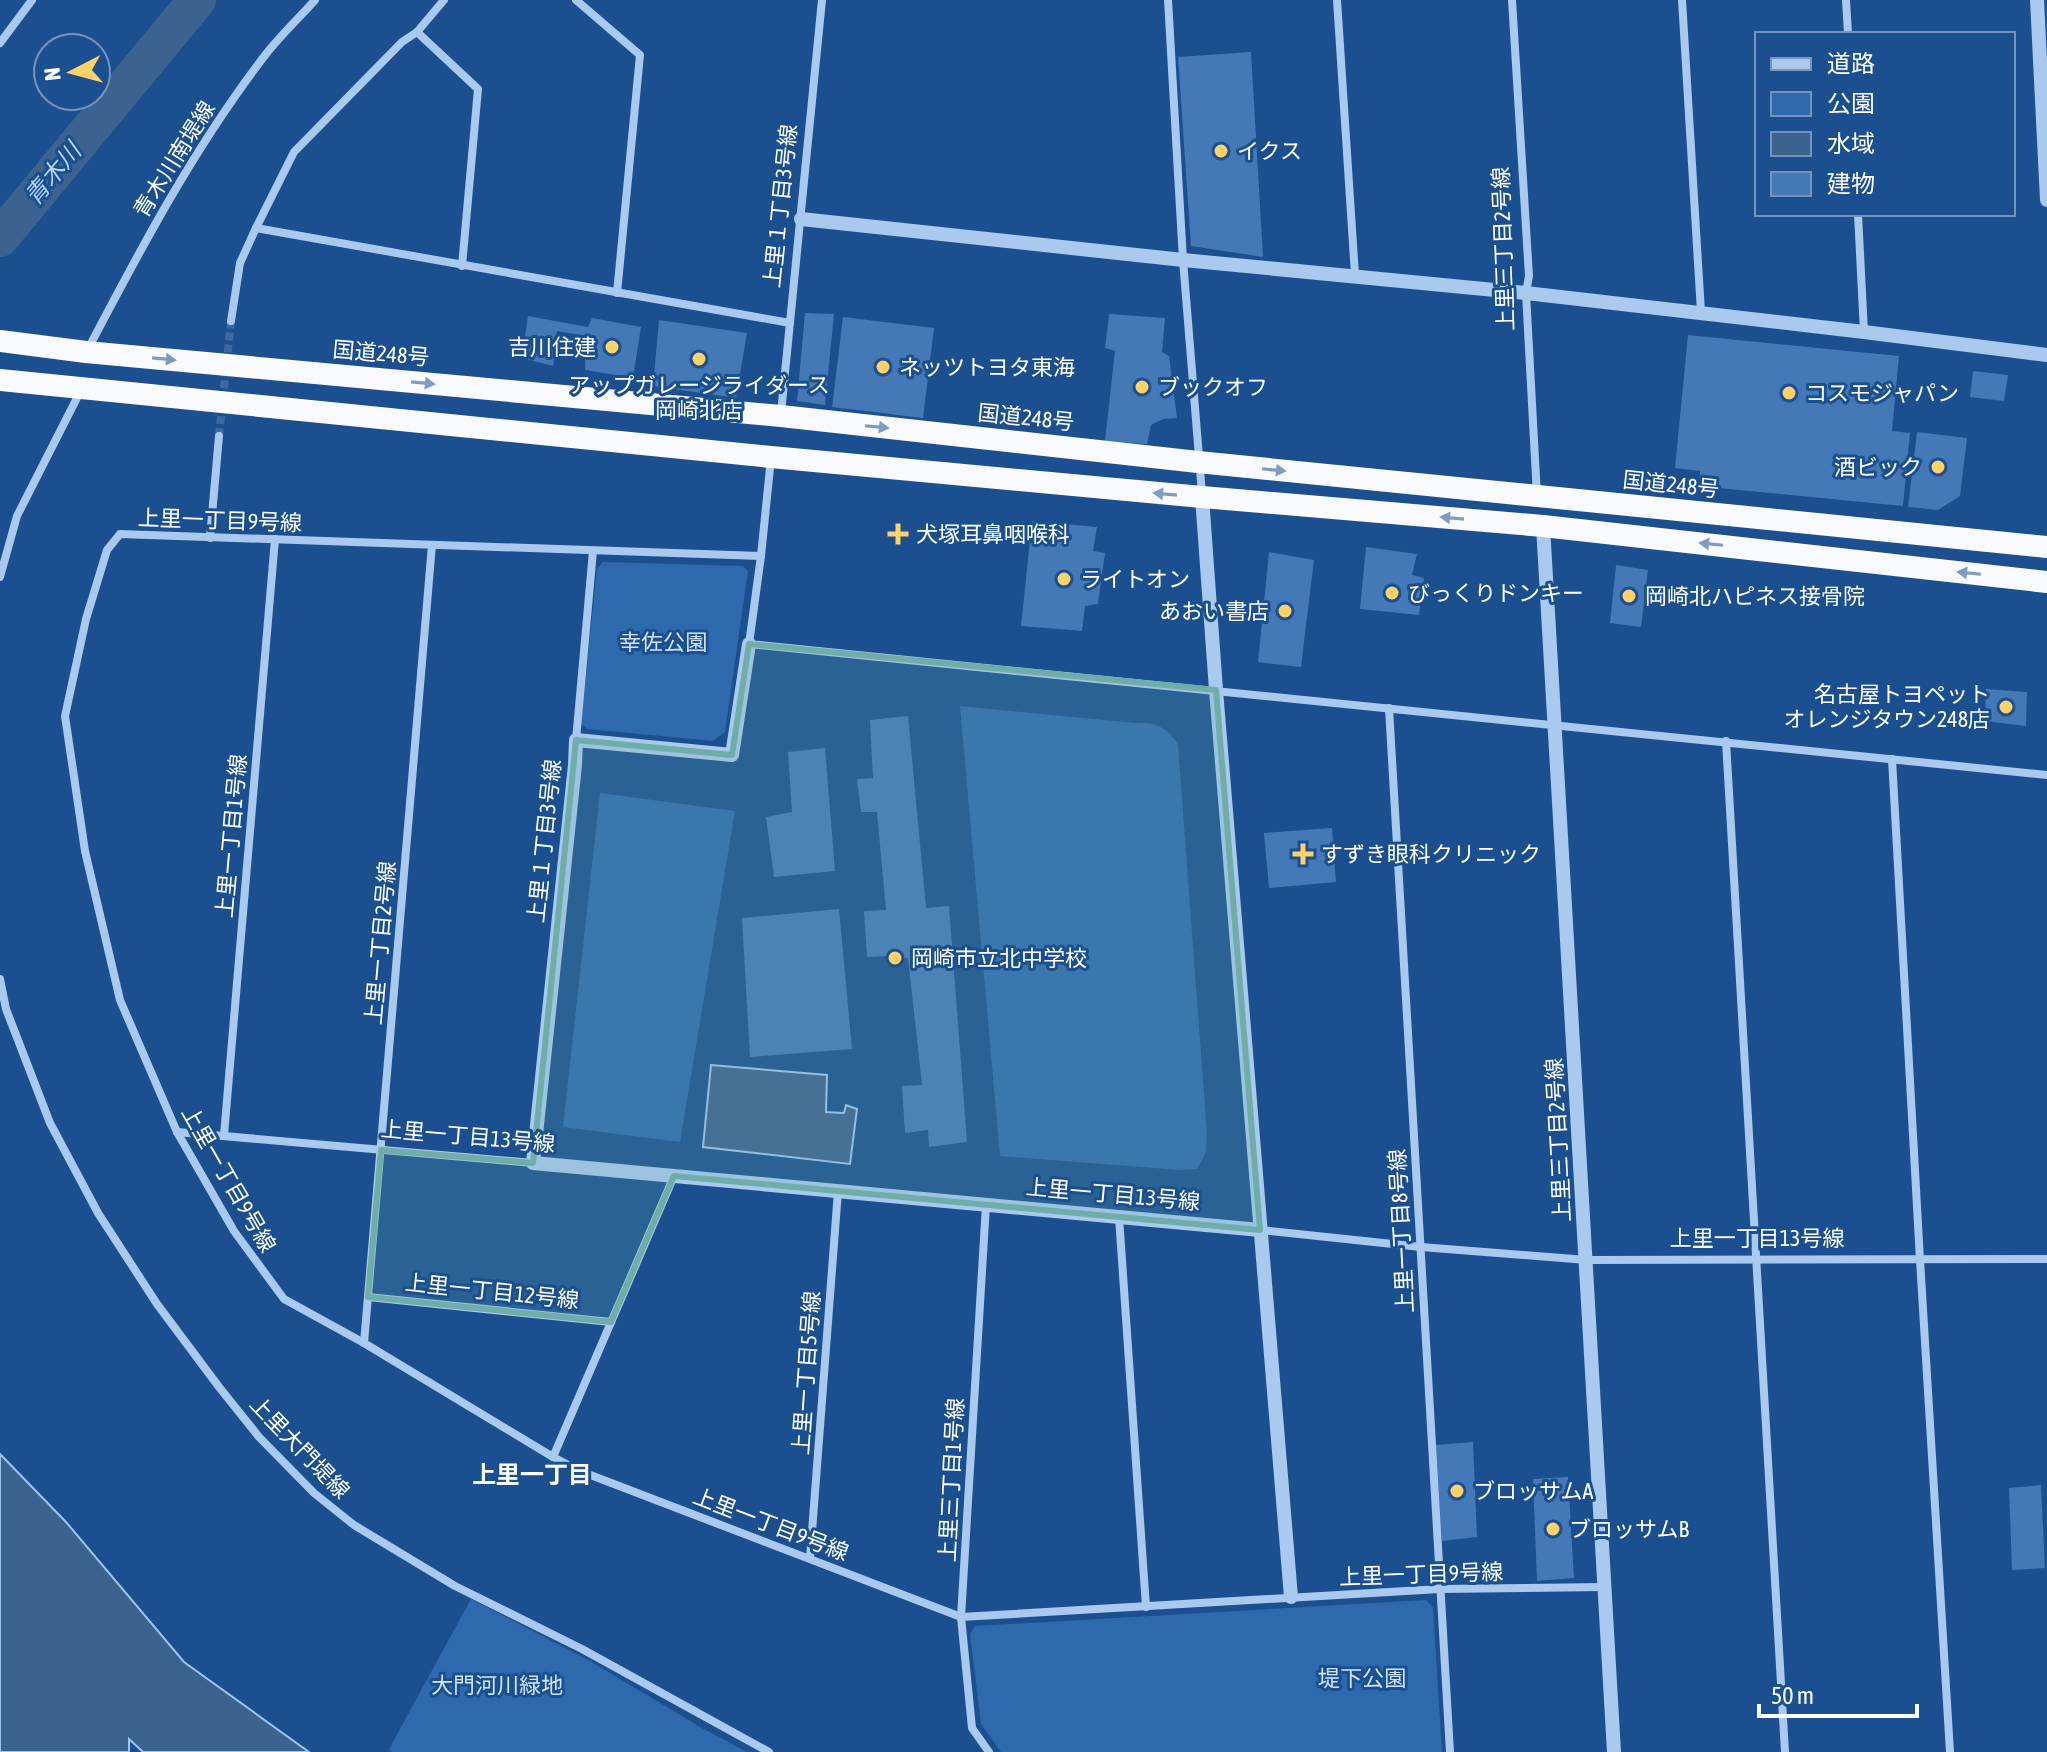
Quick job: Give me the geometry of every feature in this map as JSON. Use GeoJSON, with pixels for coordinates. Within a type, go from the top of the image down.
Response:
{"type":"FeatureCollection","features":[{"type":"Feature","properties":{"kind":"highway","name":"国道248号"},"geometry":{"type":"LineString","coordinates":[[0,341],[86,352],[781,416],[1198,462],[2047,547]]}},
{"type":"Feature","properties":{"kind":"highway"},"geometry":{"type":"LineString","coordinates":[[0,380],[771,457],[1543,526],[2047,582]]}},
{"type":"Feature","properties":{"kind":"street"},"geometry":{"type":"LineString","coordinates":[[0,43],[32,0]]}},
{"type":"Feature","properties":{"kind":"street","name":"青木川南堤線"},"geometry":{"type":"LineString","coordinates":[[86,352],[151,229],[223,114],[267,52],[315,0]]}},
{"type":"Feature","properties":{"kind":"street"},"geometry":{"type":"LineString","coordinates":[[231,321],[240,263],[294,152],[402,42],[417,32],[444,0]]}},
{"type":"Feature","properties":{"kind":"street"},"geometry":{"type":"LineString","coordinates":[[576,0],[640,55],[617,293]]}},
{"type":"Feature","properties":{"kind":"street","name":"上里１丁目3号線"},"geometry":{"type":"LineString","coordinates":[[781,416],[822,0]]}},
{"type":"Feature","properties":{"kind":"street"},"geometry":{"type":"LineString","coordinates":[[1168,0],[1198,462],[1291,1597]]}},
{"type":"Feature","properties":{"kind":"street"},"geometry":{"type":"LineString","coordinates":[[1337,0],[1355,275]]}},
{"type":"Feature","properties":{"kind":"street","name":"上里三丁目2号線"},"geometry":{"type":"LineString","coordinates":[[1512,0],[1529,276],[1526,293],[1537,497]]}},
{"type":"Feature","properties":{"kind":"street"},"geometry":{"type":"LineString","coordinates":[[1682,0],[1701,312]]}},
{"type":"Feature","properties":{"kind":"street"},"geometry":{"type":"LineString","coordinates":[[1846,0],[1848,32]]}},
{"type":"Feature","properties":{"kind":"street"},"geometry":{"type":"LineString","coordinates":[[2037,0],[2047,200]]}},
{"type":"Feature","properties":{"kind":"street"},"geometry":{"type":"LineString","coordinates":[[417,32],[478,89],[462,266]]}},
{"type":"Feature","properties":{"kind":"street"},"geometry":{"type":"LineString","coordinates":[[1858,216],[1864,332]]}},
{"type":"Feature","properties":{"kind":"street"},"geometry":{"type":"LineString","coordinates":[[801,219],[1701,312],[2047,355]]}},
{"type":"Feature","properties":{"kind":"street"},"geometry":{"type":"LineString","coordinates":[[256,228],[790,323]]}},
{"type":"Feature","properties":{"kind":"street"},"geometry":{"type":"LineString","coordinates":[[0,577],[17,516],[83,387]]}},
{"type":"Feature","properties":{"kind":"street"},"geometry":{"type":"LineString","coordinates":[[210,538],[219,436]]}},
{"type":"Feature","properties":{"kind":"street","name":"上里１丁目3号線"},"geometry":{"type":"LineString","coordinates":[[533,1163],[576,740],[732,755],[761,556],[771,457]]}},
{"type":"Feature","properties":{"kind":"street","name":"上里三丁目2号線"},"geometry":{"type":"LineString","coordinates":[[1543,526],[1614,1752]]}},
{"type":"Feature","properties":{"kind":"street","name":"上里一丁目9号線"},"geometry":{"type":"LineString","coordinates":[[761,556],[120,534],[107,550],[86,619],[65,716],[85,851],[120,1000],[177,1132],[234,1231],[284,1299],[580,1471],[961,1617],[1440,1589],[1604,1587]]}},
{"type":"Feature","properties":{"kind":"street","name":"上里一丁目1号線"},"geometry":{"type":"LineString","coordinates":[[224,1135],[275,539]]}},
{"type":"Feature","properties":{"kind":"street","name":"上里一丁目2号線"},"geometry":{"type":"LineString","coordinates":[[364,1343],[432,545]]}},
{"type":"Feature","properties":{"kind":"street"},"geometry":{"type":"LineString","coordinates":[[576,740],[593,551]]}},
{"type":"Feature","properties":{"kind":"street"},"geometry":{"type":"LineString","coordinates":[[749,644],[2047,775]]}},
{"type":"Feature","properties":{"kind":"street","name":"上里一丁目8号線"},"geometry":{"type":"LineString","coordinates":[[1389,708],[1450,1752]]}},
{"type":"Feature","properties":{"kind":"street"},"geometry":{"type":"LineString","coordinates":[[1726,741],[1785,1752]]}},
{"type":"Feature","properties":{"kind":"street"},"geometry":{"type":"LineString","coordinates":[[1892,759],[1950,1752]]}},
{"type":"Feature","properties":{"kind":"street","name":"上里大門堤線"},"geometry":{"type":"LineString","coordinates":[[0,979],[6,1009],[50,1123],[98,1213],[157,1304],[219,1387],[259,1437],[314,1493],[354,1525],[455,1586],[582,1649],[769,1752]]}},
{"type":"Feature","properties":{"kind":"street","name":"上里一丁目13号線"},"geometry":{"type":"LineString","coordinates":[[177,1132],[1587,1260],[2047,1259]]}},
{"type":"Feature","properties":{"kind":"street"},"geometry":{"type":"LineString","coordinates":[[553,1457],[674,1176]]}},
{"type":"Feature","properties":{"kind":"street","name":"上里一丁目5号線"},"geometry":{"type":"LineString","coordinates":[[810,1558],[838,1191]]}},
{"type":"Feature","properties":{"kind":"street","name":"上里三丁目1号線"},"geometry":{"type":"LineString","coordinates":[[986,1205],[961,1617],[972,1728],[989,1752]]}},
{"type":"Feature","properties":{"kind":"street"},"geometry":{"type":"LineString","coordinates":[[1119,1217],[1146,1607]]}},
{"type":"Feature","properties":{"kind":"street","name":"上里一丁目12号線"},"geometry":{"type":"LineString","coordinates":[[368,1297],[611,1322]]}},
{"type":"Feature","properties":{"kind":"highlighted area"},"geometry":{"type":"Polygon","coordinates":[[[749,644],[1216,690],[1260,1230],[674,1176],[611,1322],[368,1297],[381,1150],[533,1163],[576,740],[732,755],[749,644]]]}},
{"type":"Feature","properties":{"kind":"green space","name":"幸佐公園"},"geometry":{"type":"Polygon","coordinates":[[[603,562],[743,566],[748,571],[725,732],[713,741],[587,729],[581,723],[597,569],[603,562]]]}},
{"type":"Feature","properties":{"kind":"green space"},"geometry":{"type":"Polygon","coordinates":[[[960,706],[1148,723],[1166,730],[1175,739],[1178,745],[1207,1134],[1206,1152],[1197,1169],[1000,1156],[960,706]]]}},
{"type":"Feature","properties":{"kind":"green space"},"geometry":{"type":"Polygon","coordinates":[[[600,793],[735,811],[680,1142],[563,1127],[600,793]]]}},
{"type":"Feature","properties":{"kind":"green space","name":"大門河川緑地"},"geometry":{"type":"Polygon","coordinates":[[[471,1599],[590,1661],[747,1752],[392,1752],[389,1749],[471,1599]]]}},
{"type":"Feature","properties":{"kind":"green space","name":"堤下公園"},"geometry":{"type":"Polygon","coordinates":[[[1426,1600],[1433,1607],[1442,1752],[1001,1752],[981,1724],[970,1634],[975,1626],[1426,1600]]]}},
{"type":"Feature","properties":{"kind":"water"},"geometry":{"type":"Polygon","coordinates":[[[711,1065],[827,1075],[826,1112],[844,1113],[846,1105],[857,1109],[850,1164],[703,1147],[711,1065]]]}},
{"type":"Feature","properties":{"kind":"water"},"geometry":{"type":"Polygon","coordinates":[[[0,1454],[66,1522],[184,1662],[309,1752],[143,1752],[129,1739],[129,1752],[0,1752],[0,1454]]]}},
{"type":"Feature","properties":{"kind":"building","name":"イクス"},"geometry":{"type":"Polygon","coordinates":[[[1251,52],[1263,257],[1191,246],[1178,57],[1251,52]]]}},
{"type":"Feature","properties":{"kind":"building"},"geometry":{"type":"Polygon","coordinates":[[[805,313],[834,314],[825,405],[797,401],[805,313]]]}},
{"type":"Feature","properties":{"kind":"building","name":"ブックオフ"},"geometry":{"type":"Polygon","coordinates":[[[1109,314],[1165,318],[1162,352],[1169,356],[1177,418],[1163,419],[1151,425],[1147,444],[1105,441],[1115,351],[1105,348],[1109,314]]]}},
{"type":"Feature","properties":{"kind":"building","name":"吉川住建"},"geometry":{"type":"Polygon","coordinates":[[[528,316],[588,327],[592,318],[641,327],[633,378],[585,370],[586,336],[557,331],[553,366],[522,358],[528,316]]]}},
{"type":"Feature","properties":{"kind":"building","name":"ネッツトヨタ東海"},"geometry":{"type":"Polygon","coordinates":[[[843,317],[934,328],[923,418],[832,407],[843,317]]]}},
{"type":"Feature","properties":{"kind":"building","name":"アップガレージライダース 岡崎北店"},"geometry":{"type":"Polygon","coordinates":[[[659,320],[747,333],[736,398],[653,386],[659,320]]]}},
{"type":"Feature","properties":{"kind":"building","name":"コスモジャパン"},"geometry":{"type":"Polygon","coordinates":[[[1688,335],[1899,356],[1892,431],[1910,433],[1903,506],[1699,486],[1700,471],[1675,468],[1688,335]]]}},
{"type":"Feature","properties":{"kind":"building"},"geometry":{"type":"Polygon","coordinates":[[[1973,371],[2008,375],[2004,401],[1970,397],[1973,371]]]}},
{"type":"Feature","properties":{"kind":"building","name":"酒ビック"},"geometry":{"type":"Polygon","coordinates":[[[1917,432],[1967,438],[1960,496],[1938,510],[1908,507],[1917,432]]]}},
{"type":"Feature","properties":{"kind":"building","name":"ライトオン"},"geometry":{"type":"Polygon","coordinates":[[[1032,521],[1097,527],[1093,551],[1105,553],[1098,604],[1085,606],[1082,631],[1021,626],[1032,521]]]}},
{"type":"Feature","properties":{"kind":"building","name":"びっくりドンキー"},"geometry":{"type":"Polygon","coordinates":[[[1366,547],[1417,554],[1412,575],[1424,578],[1419,615],[1360,609],[1366,547]]]}},
{"type":"Feature","properties":{"kind":"building","name":"あおい書店"},"geometry":{"type":"Polygon","coordinates":[[[1269,552],[1314,560],[1301,667],[1258,662],[1269,552]]]}},
{"type":"Feature","properties":{"kind":"building","name":"岡崎北ハピネス接骨院"},"geometry":{"type":"Polygon","coordinates":[[[1616,565],[1648,570],[1641,627],[1610,623],[1616,565]]]}},
{"type":"Feature","properties":{"kind":"building","name":"名古屋トヨペット オレンジタウン248店"},"geometry":{"type":"Polygon","coordinates":[[[1986,689],[2027,692],[2026,726],[1985,721],[1986,689]]]}},
{"type":"Feature","properties":{"kind":"building"},"geometry":{"type":"Polygon","coordinates":[[[908,716],[926,908],[949,906],[967,1142],[929,1147],[928,1130],[905,1133],[902,1086],[922,1085],[908,958],[867,957],[864,911],[886,910],[877,812],[861,812],[857,779],[873,778],[870,720],[908,716]]]}},
{"type":"Feature","properties":{"kind":"building"},"geometry":{"type":"Polygon","coordinates":[[[825,748],[835,871],[774,877],[766,817],[792,812],[788,752],[825,748]]]}},
{"type":"Feature","properties":{"kind":"building"},"geometry":{"type":"Polygon","coordinates":[[[1332,828],[1336,882],[1269,888],[1264,833],[1332,828]]]}},
{"type":"Feature","properties":{"kind":"building"},"geometry":{"type":"Polygon","coordinates":[[[839,909],[852,1049],[750,1057],[742,918],[839,909]]]}},
{"type":"Feature","properties":{"kind":"building","name":"ブロッサムA"},"geometry":{"type":"Polygon","coordinates":[[[1473,1442],[1477,1537],[1442,1541],[1436,1445],[1473,1442]]]}},
{"type":"Feature","properties":{"kind":"building","name":"ブロッサムB"},"geometry":{"type":"Polygon","coordinates":[[[1568,1477],[1574,1578],[1537,1581],[1533,1479],[1568,1477]]]}},
{"type":"Feature","properties":{"kind":"building"},"geometry":{"type":"Polygon","coordinates":[[[2041,1485],[2045,1568],[2012,1570],[2009,1488],[2041,1485]]]}},
{"type":"Feature","properties":{"kind":"waterway","name":"青木川"},"geometry":{"type":"LineString","coordinates":[[0,238],[197,0]]}},
{"type":"Feature","properties":{"kind":"tunnel"},"geometry":{"type":"LineString","coordinates":[[219,436],[231,321]]}},
{"type":"Feature","properties":{"kind":"place","name":"イクス"},"geometry":{"type":"Point","coordinates":[1221,151]}},
{"type":"Feature","properties":{"kind":"place","name":"吉川住建"},"geometry":{"type":"Point","coordinates":[612,347]}},
{"type":"Feature","properties":{"kind":"place","name":"アップガレージライダース 岡崎北店"},"geometry":{"type":"Point","coordinates":[699,359]}},
{"type":"Feature","properties":{"kind":"place","name":"ネッツトヨタ東海"},"geometry":{"type":"Point","coordinates":[883,367]}},
{"type":"Feature","properties":{"kind":"place","name":"ブックオフ"},"geometry":{"type":"Point","coordinates":[1142,387]}},
{"type":"Feature","properties":{"kind":"place","name":"コスモジャパン"},"geometry":{"type":"Point","coordinates":[1789,393]}},
{"type":"Feature","properties":{"kind":"place","name":"酒ビック"},"geometry":{"type":"Point","coordinates":[1938,467]}},
{"type":"Feature","properties":{"kind":"place","name":"犬塚耳鼻咽喉科"},"geometry":{"type":"Point","coordinates":[898,534]}},
{"type":"Feature","properties":{"kind":"place","name":"ライトオン"},"geometry":{"type":"Point","coordinates":[1064,579]}},
{"type":"Feature","properties":{"kind":"place","name":"びっくりドンキー"},"geometry":{"type":"Point","coordinates":[1392,593]}},
{"type":"Feature","properties":{"kind":"place","name":"岡崎北ハピネス接骨院"},"geometry":{"type":"Point","coordinates":[1629,596]}},
{"type":"Feature","properties":{"kind":"place","name":"あおい書店"},"geometry":{"type":"Point","coordinates":[1285,611]}},
{"type":"Feature","properties":{"kind":"place","name":"名古屋トヨペット オレンジタウン248店"},"geometry":{"type":"Point","coordinates":[2006,707]}},
{"type":"Feature","properties":{"kind":"place","name":"すずき眼科クリニック"},"geometry":{"type":"Point","coordinates":[1303,854]}},
{"type":"Feature","properties":{"kind":"place","name":"岡崎市立北中学校"},"geometry":{"type":"Point","coordinates":[895,958]}},
{"type":"Feature","properties":{"kind":"place","name":"ブロッサムA"},"geometry":{"type":"Point","coordinates":[1457,1491]}},
{"type":"Feature","properties":{"kind":"place","name":"ブロッサムB"},"geometry":{"type":"Point","coordinates":[1553,1529]}},
{"type":"Feature","properties":{"kind":"district","name":"上里一丁目"},"geometry":{"type":"Point","coordinates":[532,1475]}}]}
